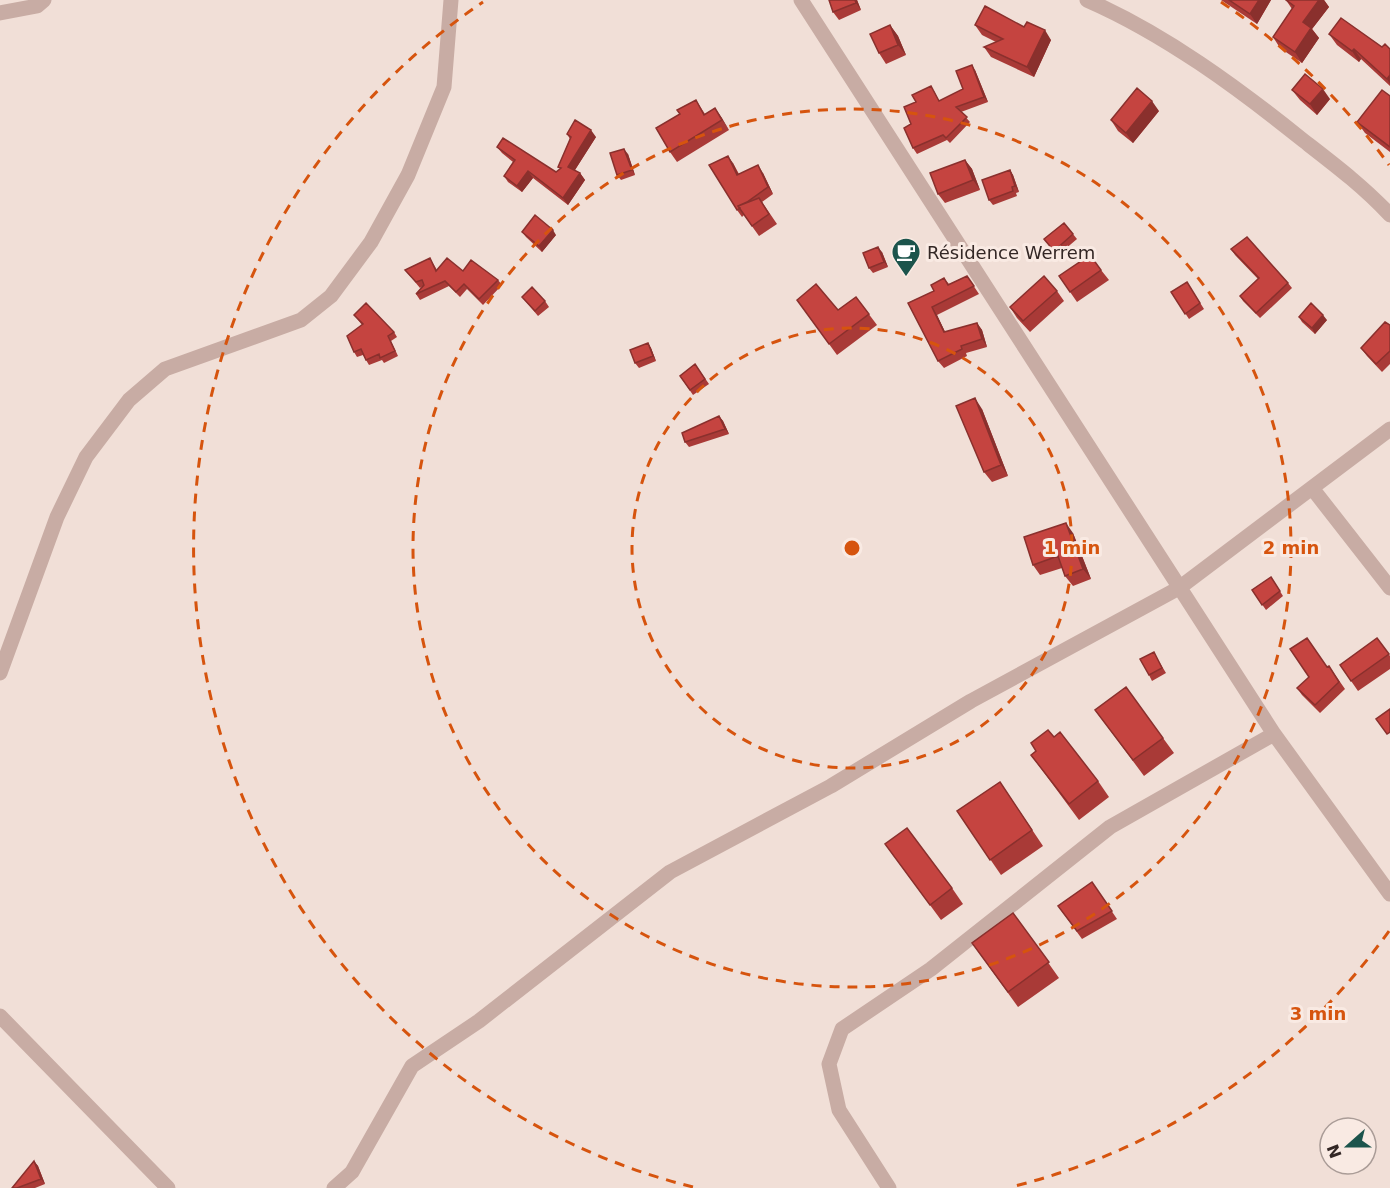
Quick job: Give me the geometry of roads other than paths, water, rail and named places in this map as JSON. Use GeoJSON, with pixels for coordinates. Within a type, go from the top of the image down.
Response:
{"type":"FeatureCollection","features":[{"type":"Feature","properties":{"kind":"street"},"geometry":{"type":"LineString","coordinates":[[0,13],[37,6],[44,0]]}},
{"type":"Feature","properties":{"kind":"street"},"geometry":{"type":"LineString","coordinates":[[0,672],[57,517],[86,457],[129,400],[165,369],[301,320],[331,296],[371,243],[408,175],[444,87],[451,0]]}},
{"type":"Feature","properties":{"kind":"street"},"geometry":{"type":"LineString","coordinates":[[801,0],[1274,734],[1390,894]]}},
{"type":"Feature","properties":{"kind":"street"},"geometry":{"type":"LineString","coordinates":[[1087,0],[1113,5],[1265,109],[1368,191],[1390,216]]}},
{"type":"Feature","properties":{"kind":"street"},"geometry":{"type":"LineString","coordinates":[[334,1188],[352,1172],[412,1066],[479,1021],[670,872],[831,786],[991,690],[1179,588],[1390,429]]}},
{"type":"Feature","properties":{"kind":"street"},"geometry":{"type":"LineString","coordinates":[[1312,488],[1390,588]]}},
{"type":"Feature","properties":{"kind":"street"},"geometry":{"type":"LineString","coordinates":[[889,1188],[839,1110],[829,1064],[842,1029],[931,969],[1110,827],[1274,734]]}},
{"type":"Feature","properties":{"kind":"street"},"geometry":{"type":"LineString","coordinates":[[0,1016],[168,1188]]}},
{"type":"Feature","properties":{"kind":"place","name":"Résidence Werrem"},"geometry":{"type":"Point","coordinates":[906,278]}}]}
